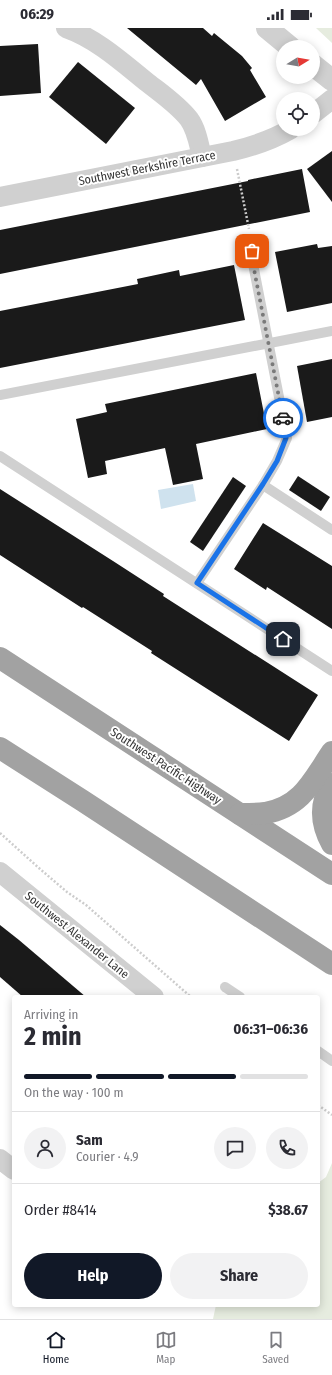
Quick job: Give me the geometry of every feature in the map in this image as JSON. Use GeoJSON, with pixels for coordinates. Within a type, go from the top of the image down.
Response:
{"type":"FeatureCollection","features":[{"type":"Feature","properties":{"kind":"highway","name":"Southwest Pacific Highway"},"geometry":{"type":"LineString","coordinates":[[0,658],[332,874]]}},
{"type":"Feature","properties":{"kind":"highway"},"geometry":{"type":"LineString","coordinates":[[0,748],[332,964]]}},
{"type":"Feature","properties":{"kind":"highway"},"geometry":{"type":"LineString","coordinates":[[240,814],[265,813],[283,808],[293,803],[310,785],[332,752]]}},
{"type":"Feature","properties":{"kind":"highway"},"geometry":{"type":"LineString","coordinates":[[332,784],[325,800],[322,820],[332,844]]}},
{"type":"Feature","properties":{"kind":"street"},"geometry":{"type":"LineString","coordinates":[[66,28],[79,32],[101,46],[176,106],[190,120],[194,128],[202,157]]}},
{"type":"Feature","properties":{"kind":"street"},"geometry":{"type":"LineString","coordinates":[[267,28],[282,40]]}},
{"type":"Feature","properties":{"kind":"street"},"geometry":{"type":"LineString","coordinates":[[320,71],[332,80]]}},
{"type":"Feature","properties":{"kind":"street"},"geometry":{"type":"LineString","coordinates":[[320,108],[332,99]]}},
{"type":"Feature","properties":{"kind":"street","name":"Southwest Berkshire Terrace"},"geometry":{"type":"LineString","coordinates":[[0,197],[234,151],[263,143],[278,136]]}},
{"type":"Feature","properties":{"kind":"street","name":"Southwest Alexander Lane"},"geometry":{"type":"LineString","coordinates":[[0,872],[152,995]]}},
{"type":"Feature","properties":{"kind":"street"},"geometry":{"type":"LineString","coordinates":[[0,1159],[12,1168]]}},
{"type":"Feature","properties":{"kind":"lane"},"geometry":{"type":"LineString","coordinates":[[197,583],[263,484],[277,461],[286,438],[252,259],[252,243]]}},
{"type":"Feature","properties":{"kind":"lane"},"geometry":{"type":"LineString","coordinates":[[0,396],[332,331]]}},
{"type":"Feature","properties":{"kind":"lane"},"geometry":{"type":"LineString","coordinates":[[0,456],[332,671]]}},
{"type":"Feature","properties":{"kind":"lane"},"geometry":{"type":"LineString","coordinates":[[263,484],[332,530]]}},
{"type":"Feature","properties":{"kind":"lane"},"geometry":{"type":"LineString","coordinates":[[225,987],[237,995]]}},
{"type":"Feature","properties":{"kind":"lane"},"geometry":{"type":"LineString","coordinates":[[320,1052],[332,1061]]}},
{"type":"Feature","properties":{"kind":"path"},"geometry":{"type":"LineString","coordinates":[[234,151],[252,243]]}},
{"type":"Feature","properties":{"kind":"path"},"geometry":{"type":"LineString","coordinates":[[0,833],[40,870],[86,905],[189,995]]}},
{"type":"Feature","properties":{"kind":"path"},"geometry":{"type":"LineString","coordinates":[[320,1106],[332,1115]]}},
{"type":"Feature","properties":{"kind":"shaded area"},"geometry":{"type":"Polygon","coordinates":[[[316,28],[332,28],[332,43],[316,28]]]}},
{"type":"Feature","properties":{"kind":"shaded area"},"geometry":{"type":"Polygon","coordinates":[[[332,1163],[332,1319],[213,1319],[216,1307],[320,1307],[320,1182],[326,1177],[332,1163]]]}},
{"type":"Feature","properties":{"kind":"water"},"geometry":{"type":"Polygon","coordinates":[[[193,484],[196,501],[161,509],[158,490],[193,484]]]}},
{"type":"Feature","properties":{"kind":"building"},"geometry":{"type":"Polygon","coordinates":[[[127,28],[203,28],[212,36],[214,33],[242,56],[252,68],[250,70],[266,97],[225,121],[201,79],[196,85],[127,28]]]}},
{"type":"Feature","properties":{"kind":"building"},"geometry":{"type":"Polygon","coordinates":[[[38,44],[41,93],[0,96],[0,46],[38,44]]]}},
{"type":"Feature","properties":{"kind":"building"},"geometry":{"type":"Polygon","coordinates":[[[78,62],[135,108],[106,144],[49,97],[78,62]]]}},
{"type":"Feature","properties":{"kind":"building"},"geometry":{"type":"Polygon","coordinates":[[[332,151],[332,202],[307,169],[332,151]]]}},
{"type":"Feature","properties":{"kind":"building"},"geometry":{"type":"Polygon","coordinates":[[[302,169],[310,212],[0,274],[0,230],[302,169]]]}},
{"type":"Feature","properties":{"kind":"building"},"geometry":{"type":"Polygon","coordinates":[[[317,244],[318,248],[332,246],[332,303],[287,312],[275,252],[317,244]]]}},
{"type":"Feature","properties":{"kind":"building"},"geometry":{"type":"Polygon","coordinates":[[[234,265],[245,320],[0,368],[0,311],[138,284],[137,279],[179,270],[180,276],[234,265]]]}},
{"type":"Feature","properties":{"kind":"building"},"geometry":{"type":"Polygon","coordinates":[[[332,359],[332,417],[307,422],[297,366],[332,359]]]}},
{"type":"Feature","properties":{"kind":"building"},"geometry":{"type":"Polygon","coordinates":[[[256,373],[267,429],[196,444],[203,479],[173,485],[165,448],[105,461],[107,474],[88,478],[76,419],[107,412],[105,404],[256,373]]]}},
{"type":"Feature","properties":{"kind":"building"},"geometry":{"type":"Polygon","coordinates":[[[298,476],[330,497],[321,511],[289,490],[298,476]]]}},
{"type":"Feature","properties":{"kind":"building"},"geometry":{"type":"Polygon","coordinates":[[[233,477],[246,486],[203,551],[190,542],[233,477]]]}},
{"type":"Feature","properties":{"kind":"building"},"geometry":{"type":"Polygon","coordinates":[[[0,489],[318,695],[289,741],[151,653],[152,651],[0,555],[0,489]]]}},
{"type":"Feature","properties":{"kind":"building"},"geometry":{"type":"Polygon","coordinates":[[[263,523],[332,566],[332,629],[267,587],[266,590],[234,569],[263,523]]]}},
{"type":"Feature","properties":{"kind":"building"},"geometry":{"type":"Polygon","coordinates":[[[0,925],[84,995],[21,995],[0,977],[0,925]]]}},
{"type":"Feature","properties":{"kind":"way so far"},"geometry":{"type":"LineString","coordinates":[[252,251],[252,259],[283,418]]}},
{"type":"Feature","properties":{"kind":"route"},"geometry":{"type":"LineString","coordinates":[[283,418],[286,438],[277,461],[197,583],[283,639]]}}]}
